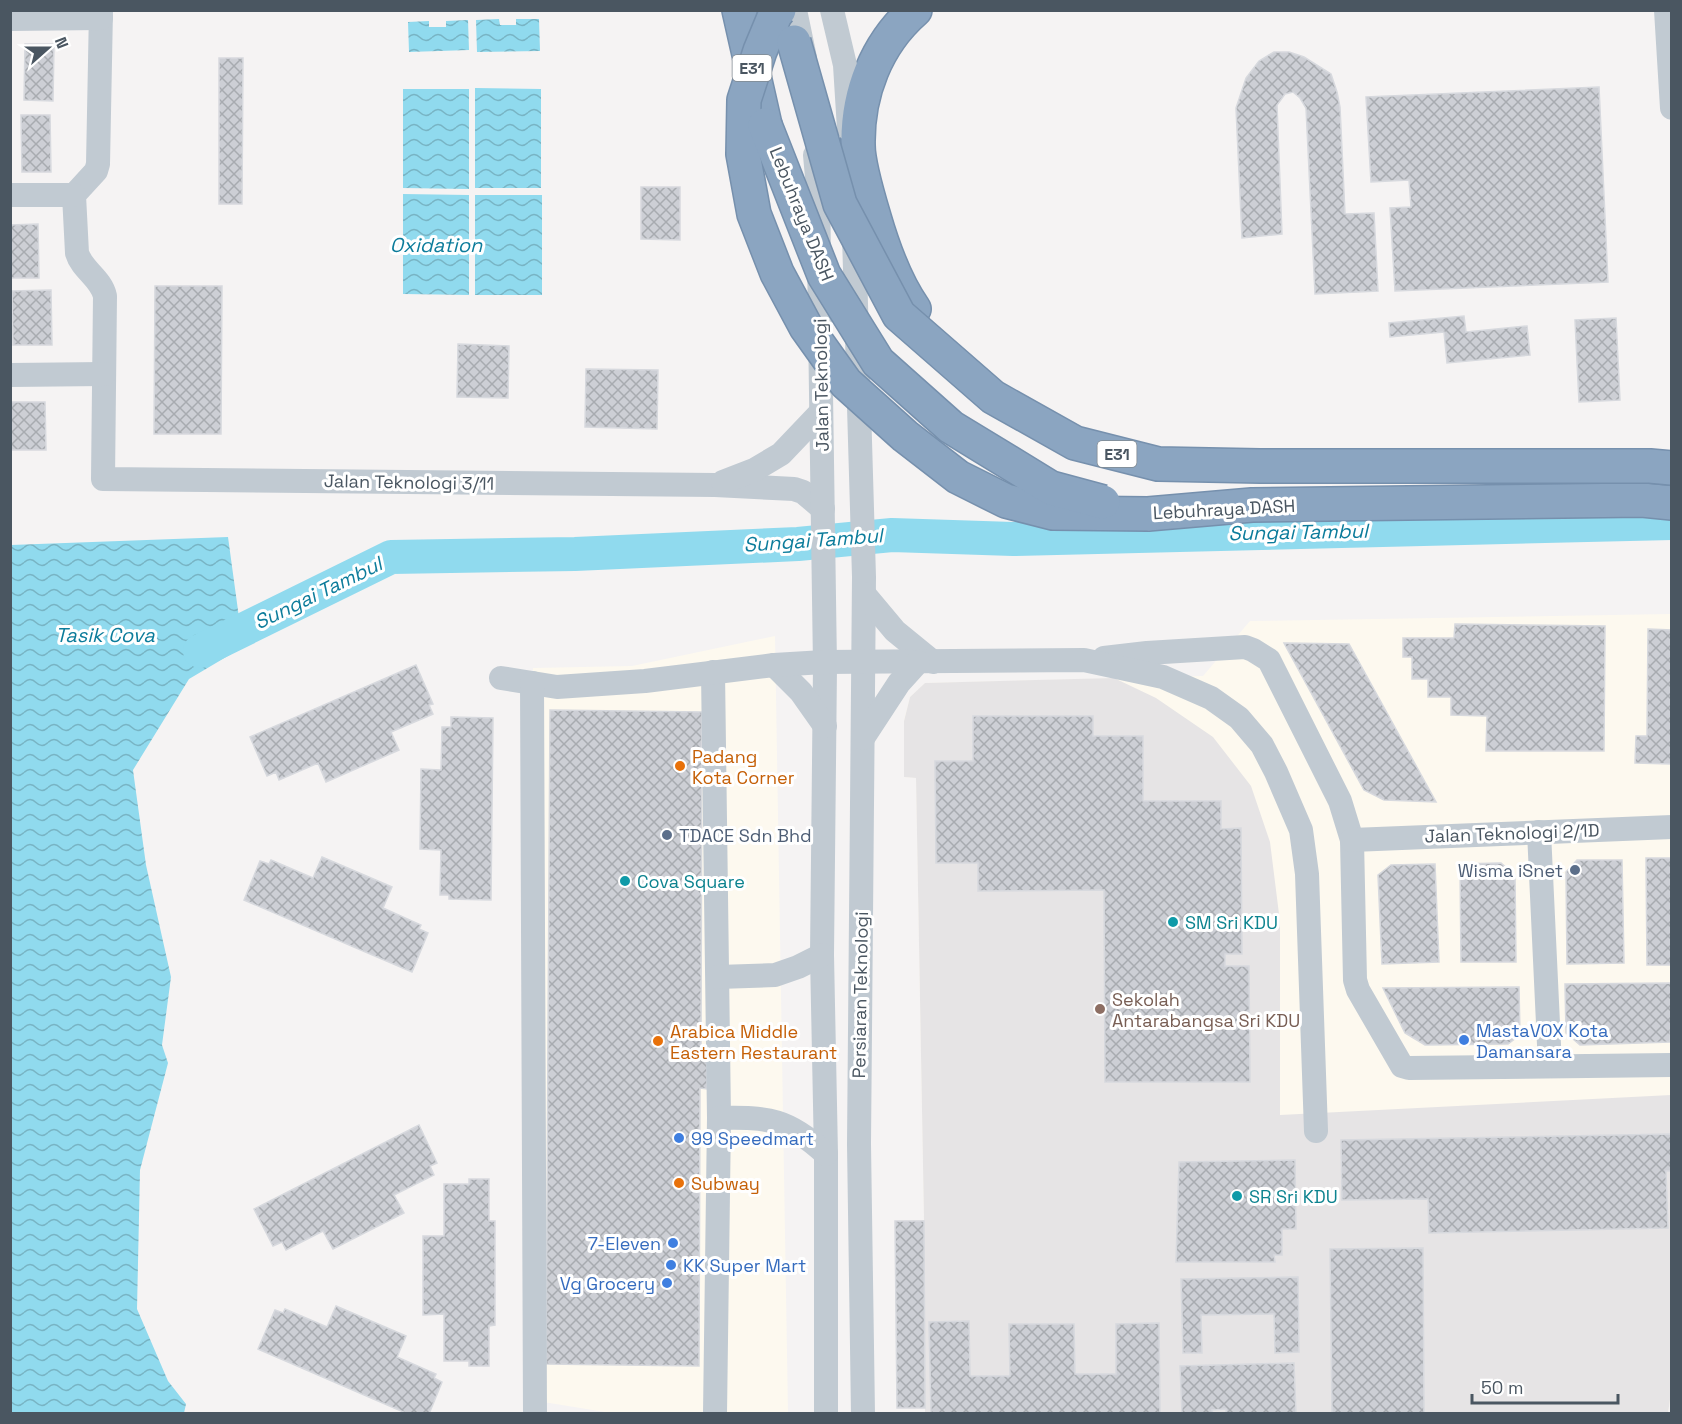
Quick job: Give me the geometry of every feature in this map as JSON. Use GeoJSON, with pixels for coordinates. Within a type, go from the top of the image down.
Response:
{"type":"FeatureCollection","features":[{"type":"Feature","properties":{"kind":"highway","name":"Lebuhraya DASH"},"geometry":{"type":"LineString","coordinates":[[739,10],[765,125],[824,275],[878,362],[951,427],[1051,488],[1148,514],[1252,505],[1642,500],[1671,503]]}},
{"type":"Feature","properties":{"kind":"highway"},"geometry":{"type":"LineString","coordinates":[[779,10],[760,51],[744,99],[743,154],[754,214],[777,273],[806,327],[839,374],[905,436],[950,471],[1006,501],[1053,513],[1148,514]]}},
{"type":"Feature","properties":{"kind":"highway","name":"E31"},"geometry":{"type":"LineString","coordinates":[[786,10],[840,204],[899,315],[993,398],[1075,443],[1158,464],[1650,466],[1671,468]]}},
{"type":"Feature","properties":{"kind":"highway"},"geometry":{"type":"LineString","coordinates":[[915,10],[890,37],[871,70],[860,110],[858,147],[868,197],[881,241],[904,295],[949,359]]}},
{"type":"Feature","properties":{"kind":"street","name":"Jalan Teknologi"},"geometry":{"type":"LineString","coordinates":[[795,10],[807,70],[818,188],[824,581]]}},
{"type":"Feature","properties":{"kind":"street","name":"Jalan Teknologi"},"geometry":{"type":"LineString","coordinates":[[832,10],[844,65],[854,206],[864,585]]}},
{"type":"Feature","properties":{"kind":"street"},"geometry":{"type":"LineString","coordinates":[[1666,10],[1671,108]]}},
{"type":"Feature","properties":{"kind":"street"},"geometry":{"type":"LineString","coordinates":[[10,19],[101,14],[96,171],[74,195],[10,195]]}},
{"type":"Feature","properties":{"kind":"street"},"geometry":{"type":"LineString","coordinates":[[10,375],[104,374],[105,296],[103,287],[79,259],[77,253],[74,195]]}},
{"type":"Feature","properties":{"kind":"street","name":"Jalan Teknologi 3/11"},"geometry":{"type":"LineString","coordinates":[[104,374],[103,479],[715,485],[794,489],[803,492],[823,514]]}},
{"type":"Feature","properties":{"kind":"street"},"geometry":{"type":"LineString","coordinates":[[715,485],[754,470],[781,454],[821,412]]}},
{"type":"Feature","properties":{"kind":"street","name":"Persiaran Teknologi"},"geometry":{"type":"LineString","coordinates":[[824,581],[822,955],[826,1154],[826,1413]]}},
{"type":"Feature","properties":{"kind":"street"},"geometry":{"type":"LineString","coordinates":[[864,585],[895,631],[925,662]]}},
{"type":"Feature","properties":{"kind":"street","name":"Persiaran Teknologi"},"geometry":{"type":"LineString","coordinates":[[862,1413],[859,1144],[864,585]]}},
{"type":"Feature","properties":{"kind":"street"},"geometry":{"type":"LineString","coordinates":[[501,678],[557,687],[645,681],[774,665],[824,662],[1084,660],[1146,653],[1245,647],[1269,660],[1340,801],[1352,840],[1355,980],[1358,990],[1402,1066],[1409,1068],[1671,1065]]}},
{"type":"Feature","properties":{"kind":"street"},"geometry":{"type":"LineString","coordinates":[[1084,660],[1163,677],[1211,698],[1239,718],[1262,745],[1276,772],[1301,830],[1307,874],[1316,1131]]}},
{"type":"Feature","properties":{"kind":"street"},"geometry":{"type":"LineString","coordinates":[[863,738],[899,683],[925,662]]}},
{"type":"Feature","properties":{"kind":"street"},"geometry":{"type":"LineString","coordinates":[[774,665],[801,692],[825,726]]}},
{"type":"Feature","properties":{"kind":"street"},"geometry":{"type":"LineString","coordinates":[[714,672],[719,1118],[715,1413]]}},
{"type":"Feature","properties":{"kind":"street"},"geometry":{"type":"LineString","coordinates":[[532,683],[535,1413]]}},
{"type":"Feature","properties":{"kind":"street","name":"Jalan Teknologi 2/1D"},"geometry":{"type":"LineString","coordinates":[[1352,840],[1671,827]]}},
{"type":"Feature","properties":{"kind":"street"},"geometry":{"type":"LineString","coordinates":[[1539,832],[1550,1066]]}},
{"type":"Feature","properties":{"kind":"street"},"geometry":{"type":"LineString","coordinates":[[718,977],[775,975],[822,955]]}},
{"type":"Feature","properties":{"kind":"street"},"geometry":{"type":"LineString","coordinates":[[719,1118],[746,1117],[775,1120],[796,1129],[826,1154]]}},
{"type":"Feature","properties":{"kind":"shaded area","name":"Sekolah Antarabangsa Sri KDU"},"geometry":{"type":"Polygon","coordinates":[[[1671,614],[1672,1386],[1668,1413],[925,1414],[925,1408],[897,1408],[895,1221],[924,1220],[916,778],[904,777],[904,720],[910,697],[925,683],[1203,676],[1250,621],[1671,614]]]}},
{"type":"Feature","properties":{"kind":"shaded area"},"geometry":{"type":"Polygon","coordinates":[[[775,636],[788,1413],[611,1413],[525,1399],[533,668],[632,666],[775,636]]]}},
{"type":"Feature","properties":{"kind":"shaded area","name":"Sekolah Antarabangsa Sri KDU"},"geometry":{"type":"Polygon","coordinates":[[[1114,678],[1156,698],[1213,737],[1251,786],[1270,842],[1280,922],[1280,1115],[1671,1095],[1672,1386],[1668,1413],[925,1414],[925,1408],[897,1408],[895,1221],[924,1220],[916,778],[904,777],[904,721],[910,697],[925,683],[1114,678]]]}},
{"type":"Feature","properties":{"kind":"water"},"geometry":{"type":"Polygon","coordinates":[[[499,19],[500,25],[516,25],[516,19],[539,19],[540,51],[477,52],[476,20],[499,19]]]}},
{"type":"Feature","properties":{"kind":"water"},"geometry":{"type":"Polygon","coordinates":[[[468,20],[469,50],[409,52],[408,22],[429,21],[429,27],[446,27],[446,21],[468,20]]]}},
{"type":"Feature","properties":{"kind":"water","name":"Oxidation"},"geometry":{"type":"Polygon","coordinates":[[[475,88],[541,89],[541,188],[475,188],[475,88]]]}},
{"type":"Feature","properties":{"kind":"water","name":"Oxidation"},"geometry":{"type":"Polygon","coordinates":[[[403,89],[469,89],[469,189],[403,188],[403,89]]]}},
{"type":"Feature","properties":{"kind":"water","name":"Oxidation"},"geometry":{"type":"Polygon","coordinates":[[[403,194],[469,195],[469,295],[403,294],[403,194]]]}},
{"type":"Feature","properties":{"kind":"water","name":"Oxidation"},"geometry":{"type":"Polygon","coordinates":[[[475,195],[542,195],[542,295],[475,295],[475,195]]]}},
{"type":"Feature","properties":{"kind":"water","name":"Tasik Cova"},"geometry":{"type":"Polygon","coordinates":[[[228,537],[243,647],[189,679],[133,770],[146,865],[171,977],[162,1045],[168,1063],[140,1170],[137,1309],[168,1381],[186,1404],[184,1413],[11,1413],[11,545],[228,537]]]}},
{"type":"Feature","properties":{"kind":"building"},"geometry":{"type":"Polygon","coordinates":[[[25,44],[54,44],[53,101],[24,100],[25,44]]]}},
{"type":"Feature","properties":{"kind":"building"},"geometry":{"type":"Polygon","coordinates":[[[1274,52],[1289,52],[1304,57],[1331,74],[1340,107],[1345,214],[1374,213],[1378,291],[1315,294],[1306,108],[1293,92],[1285,94],[1277,105],[1282,234],[1242,238],[1236,108],[1246,78],[1259,61],[1274,52]]]}},
{"type":"Feature","properties":{"kind":"building"},"geometry":{"type":"Polygon","coordinates":[[[219,58],[243,58],[242,204],[219,204],[219,58]]]}},
{"type":"Feature","properties":{"kind":"building"},"geometry":{"type":"Polygon","coordinates":[[[1599,87],[1608,282],[1395,291],[1390,208],[1411,207],[1409,180],[1371,182],[1366,97],[1599,87]]]}},
{"type":"Feature","properties":{"kind":"building"},"geometry":{"type":"Polygon","coordinates":[[[21,115],[50,115],[51,172],[22,172],[21,115]]]}},
{"type":"Feature","properties":{"kind":"building"},"geometry":{"type":"Polygon","coordinates":[[[641,187],[680,187],[680,240],[641,239],[641,187]]]}},
{"type":"Feature","properties":{"kind":"building"},"geometry":{"type":"Polygon","coordinates":[[[38,224],[39,278],[10,278],[10,225],[38,224]]]}},
{"type":"Feature","properties":{"kind":"building"},"geometry":{"type":"Polygon","coordinates":[[[155,286],[222,286],[221,434],[154,434],[155,286]]]}},
{"type":"Feature","properties":{"kind":"building"},"geometry":{"type":"Polygon","coordinates":[[[51,290],[52,345],[13,345],[12,291],[51,290]]]}},
{"type":"Feature","properties":{"kind":"building"},"geometry":{"type":"Polygon","coordinates":[[[1464,316],[1466,332],[1527,326],[1530,355],[1447,363],[1444,332],[1390,337],[1389,323],[1464,316]]]}},
{"type":"Feature","properties":{"kind":"building"},"geometry":{"type":"Polygon","coordinates":[[[1616,318],[1620,400],[1579,402],[1575,320],[1616,318]]]}},
{"type":"Feature","properties":{"kind":"building"},"geometry":{"type":"Polygon","coordinates":[[[458,344],[509,346],[508,398],[457,397],[458,344]]]}},
{"type":"Feature","properties":{"kind":"building"},"geometry":{"type":"Polygon","coordinates":[[[586,369],[658,370],[657,429],[585,427],[586,369]]]}},
{"type":"Feature","properties":{"kind":"building"},"geometry":{"type":"Polygon","coordinates":[[[10,402],[45,402],[46,450],[10,450],[10,402]]]}},
{"type":"Feature","properties":{"kind":"building"},"geometry":{"type":"Polygon","coordinates":[[[1455,624],[1605,626],[1604,751],[1486,751],[1487,716],[1451,715],[1451,697],[1428,697],[1428,679],[1412,679],[1412,657],[1403,657],[1403,638],[1454,638],[1455,624]]]}},
{"type":"Feature","properties":{"kind":"building"},"geometry":{"type":"Polygon","coordinates":[[[1648,629],[1672,630],[1672,764],[1635,763],[1636,736],[1647,736],[1648,629]]]}},
{"type":"Feature","properties":{"kind":"building"},"geometry":{"type":"Polygon","coordinates":[[[1284,643],[1349,644],[1436,802],[1384,800],[1364,790],[1284,643]]]}},
{"type":"Feature","properties":{"kind":"building"},"geometry":{"type":"Polygon","coordinates":[[[416,665],[433,704],[429,705],[433,714],[391,732],[399,750],[326,782],[318,763],[279,780],[276,772],[267,776],[250,737],[416,665]]]}},
{"type":"Feature","properties":{"kind":"building","name":"Cova Square"},"geometry":{"type":"Polygon","coordinates":[[[550,710],[702,712],[701,1051],[707,1051],[707,1089],[700,1088],[699,1366],[546,1364],[550,710]]]}},
{"type":"Feature","properties":{"kind":"building","name":"SM Sri KDU"},"geometry":{"type":"Polygon","coordinates":[[[973,716],[1093,716],[1093,736],[1143,736],[1143,801],[1221,801],[1221,829],[1241,828],[1242,954],[1225,954],[1225,966],[1249,966],[1250,1082],[1105,1082],[1104,890],[978,891],[978,863],[936,863],[935,761],[973,761],[973,716]]]}},
{"type":"Feature","properties":{"kind":"building"},"geometry":{"type":"Polygon","coordinates":[[[451,717],[493,718],[491,900],[449,899],[449,895],[440,895],[441,850],[420,849],[421,769],[441,770],[442,727],[451,727],[451,717]]]}},
{"type":"Feature","properties":{"kind":"building"},"geometry":{"type":"Polygon","coordinates":[[[322,857],[392,887],[383,908],[421,925],[419,929],[428,933],[412,972],[244,900],[260,861],[269,864],[271,860],[313,878],[322,857]]]}},
{"type":"Feature","properties":{"kind":"building"},"geometry":{"type":"Polygon","coordinates":[[[1646,858],[1672,858],[1672,965],[1647,965],[1646,858]]]}},
{"type":"Feature","properties":{"kind":"building"},"geometry":{"type":"Polygon","coordinates":[[[1577,860],[1622,860],[1624,963],[1567,964],[1566,872],[1577,860]]]}},
{"type":"Feature","properties":{"kind":"building"},"geometry":{"type":"Polygon","coordinates":[[[1501,863],[1515,875],[1516,962],[1461,962],[1460,864],[1501,863]]]}},
{"type":"Feature","properties":{"kind":"building"},"geometry":{"type":"Polygon","coordinates":[[[1435,864],[1439,962],[1382,964],[1378,875],[1391,865],[1435,864]]]}},
{"type":"Feature","properties":{"kind":"building"},"geometry":{"type":"Polygon","coordinates":[[[1672,983],[1670,1042],[1580,1045],[1566,1033],[1565,984],[1672,983]]]}},
{"type":"Feature","properties":{"kind":"building"},"geometry":{"type":"Polygon","coordinates":[[[1519,987],[1520,1035],[1508,1044],[1425,1045],[1405,1033],[1383,988],[1519,987]]]}},
{"type":"Feature","properties":{"kind":"building"},"geometry":{"type":"Polygon","coordinates":[[[419,1125],[437,1163],[430,1166],[434,1175],[394,1195],[404,1213],[333,1249],[323,1231],[286,1250],[282,1242],[273,1246],[254,1209],[419,1125]]]}},
{"type":"Feature","properties":{"kind":"building"},"geometry":{"type":"Polygon","coordinates":[[[1672,1134],[1672,1171],[1666,1171],[1668,1228],[1429,1233],[1428,1199],[1342,1200],[1341,1140],[1672,1134]]]}},
{"type":"Feature","properties":{"kind":"building","name":"SR Sri KDU"},"geometry":{"type":"Polygon","coordinates":[[[1295,1160],[1296,1229],[1282,1229],[1282,1255],[1274,1255],[1275,1262],[1176,1262],[1179,1162],[1295,1160]]]}},
{"type":"Feature","properties":{"kind":"building"},"geometry":{"type":"Polygon","coordinates":[[[469,1179],[489,1179],[489,1221],[495,1221],[495,1325],[489,1326],[489,1366],[469,1366],[469,1361],[444,1361],[444,1314],[423,1315],[423,1236],[444,1236],[444,1184],[469,1184],[469,1179]]]}},
{"type":"Feature","properties":{"kind":"building"},"geometry":{"type":"Polygon","coordinates":[[[895,1221],[924,1221],[925,1408],[897,1408],[895,1221]]]}},
{"type":"Feature","properties":{"kind":"building"},"geometry":{"type":"Polygon","coordinates":[[[1423,1248],[1424,1414],[1332,1414],[1330,1249],[1423,1248]]]}},
{"type":"Feature","properties":{"kind":"building"},"geometry":{"type":"Polygon","coordinates":[[[1298,1277],[1299,1352],[1275,1353],[1274,1314],[1201,1315],[1202,1353],[1183,1353],[1181,1279],[1298,1277]]]}},
{"type":"Feature","properties":{"kind":"building"},"geometry":{"type":"Polygon","coordinates":[[[336,1306],[406,1336],[397,1357],[436,1374],[434,1378],[442,1382],[429,1414],[408,1414],[258,1349],[275,1310],[283,1313],[285,1309],[327,1327],[336,1306]]]}},
{"type":"Feature","properties":{"kind":"building"},"geometry":{"type":"Polygon","coordinates":[[[969,1321],[970,1376],[1010,1376],[1009,1324],[1074,1324],[1075,1374],[1116,1374],[1116,1324],[1159,1323],[1160,1414],[931,1414],[929,1322],[969,1321]]]}},
{"type":"Feature","properties":{"kind":"building"},"geometry":{"type":"Polygon","coordinates":[[[1294,1363],[1296,1414],[1226,1414],[1226,1409],[1212,1410],[1213,1414],[1182,1414],[1180,1366],[1294,1363]]]}},
{"type":"Feature","properties":{"kind":"waterway","name":"Sungai Tambul"},"geometry":{"type":"LineString","coordinates":[[200,651],[391,557],[575,554],[798,544],[892,535],[1013,539],[1672,523]]}},
{"type":"Feature","properties":{"kind":"place","name":"Padang Kota Corner"},"geometry":{"type":"Point","coordinates":[680,766]}},
{"type":"Feature","properties":{"kind":"place","name":"TDACE Sdn Bhd"},"geometry":{"type":"Point","coordinates":[667,835]}},
{"type":"Feature","properties":{"kind":"place","name":"Wisma iSnet"},"geometry":{"type":"Point","coordinates":[1575,870]}},
{"type":"Feature","properties":{"kind":"place","name":"Cova Square"},"geometry":{"type":"Point","coordinates":[625,881]}},
{"type":"Feature","properties":{"kind":"place","name":"SM Sri KDU"},"geometry":{"type":"Point","coordinates":[1173,922]}},
{"type":"Feature","properties":{"kind":"place","name":"Sekolah Antarabangsa Sri KDU"},"geometry":{"type":"Point","coordinates":[1100,1009]}},
{"type":"Feature","properties":{"kind":"place","name":"MastaVOX Kota Damansara"},"geometry":{"type":"Point","coordinates":[1464,1040]}},
{"type":"Feature","properties":{"kind":"place","name":"Arabica Middle Eastern Restaurant"},"geometry":{"type":"Point","coordinates":[658,1041]}},
{"type":"Feature","properties":{"kind":"place","name":"99 Speedmart"},"geometry":{"type":"Point","coordinates":[679,1138]}},
{"type":"Feature","properties":{"kind":"place","name":"Subway"},"geometry":{"type":"Point","coordinates":[679,1183]}},
{"type":"Feature","properties":{"kind":"place","name":"SR Sri KDU"},"geometry":{"type":"Point","coordinates":[1237,1196]}},
{"type":"Feature","properties":{"kind":"place","name":"7-Eleven"},"geometry":{"type":"Point","coordinates":[673,1243]}},
{"type":"Feature","properties":{"kind":"place","name":"KK Super Mart"},"geometry":{"type":"Point","coordinates":[671,1265]}},
{"type":"Feature","properties":{"kind":"place","name":"Vg Grocery"},"geometry":{"type":"Point","coordinates":[667,1283]}}]}
